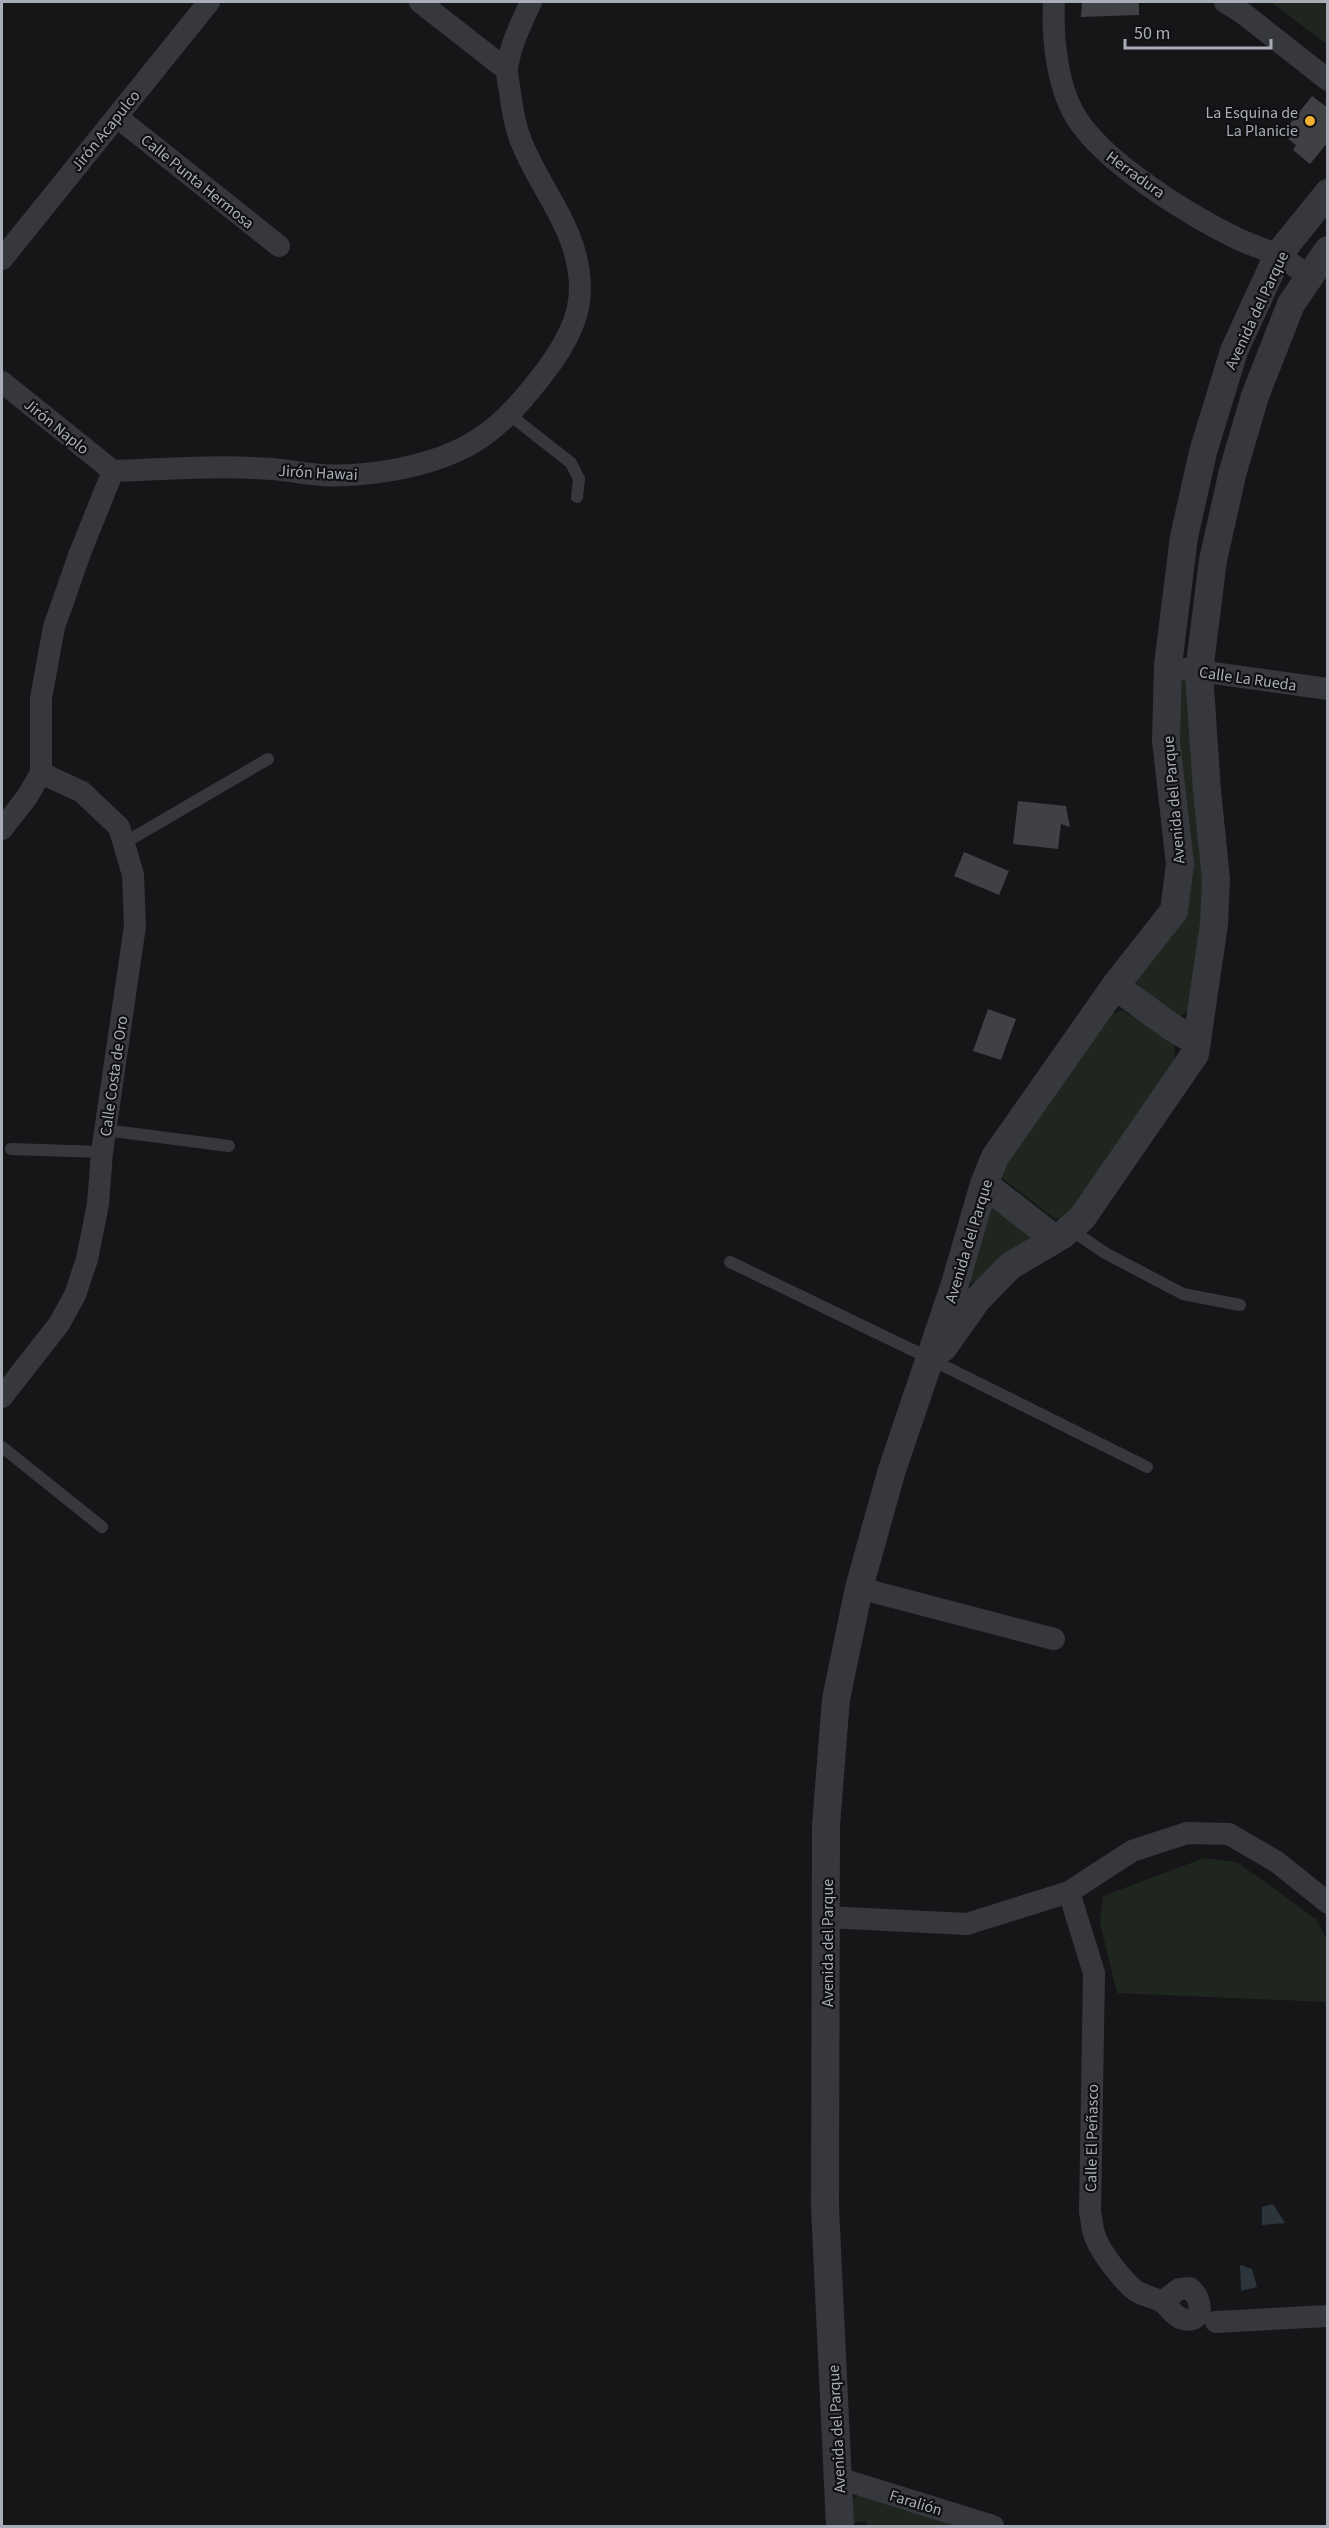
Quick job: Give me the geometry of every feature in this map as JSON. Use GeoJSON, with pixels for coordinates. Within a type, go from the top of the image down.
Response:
{"type":"FeatureCollection","features":[{"type":"Feature","properties":{"kind":"street","name":"Jirón Acapulco"},"geometry":{"type":"LineString","coordinates":[[2,259],[209,2]]}},
{"type":"Feature","properties":{"kind":"street"},"geometry":{"type":"LineString","coordinates":[[420,2],[507,70]]}},
{"type":"Feature","properties":{"kind":"street","name":"Jirón Hawai"},"geometry":{"type":"LineString","coordinates":[[113,471],[271,469],[321,476],[362,475],[419,465],[447,457],[483,438],[512,417],[567,341],[578,315],[580,286],[577,263],[570,239],[521,143],[515,123],[507,70],[531,2]]}},
{"type":"Feature","properties":{"kind":"street","name":"Herradura"},"geometry":{"type":"LineString","coordinates":[[1054,2],[1053,25],[1060,74],[1075,116],[1098,146],[1138,178],[1206,221],[1238,239],[1278,255],[1310,277]]}},
{"type":"Feature","properties":{"kind":"street"},"geometry":{"type":"LineString","coordinates":[[1225,2],[1244,14],[1328,80]]}},
{"type":"Feature","properties":{"kind":"street","name":"Calle Punta Hermosa"},"geometry":{"type":"LineString","coordinates":[[117,117],[279,246]]}},
{"type":"Feature","properties":{"kind":"street","name":"Avenida del Parque"},"geometry":{"type":"LineString","coordinates":[[840,2526],[825,2208],[826,1825],[836,1699],[859,1588],[891,1473],[930,1364],[984,1184],[995,1157],[1115,986],[1174,911],[1180,864],[1166,741],[1168,665],[1184,537],[1203,452],[1234,351],[1278,255],[1328,193]]}},
{"type":"Feature","properties":{"kind":"street","name":"Avenida del Parque"},"geometry":{"type":"LineString","coordinates":[[930,1364],[977,1300],[1010,1266],[1063,1234],[1082,1218],[1194,1054],[1214,924],[1216,879],[1199,672],[1213,560],[1233,471],[1255,396],[1292,304],[1328,250]]}},
{"type":"Feature","properties":{"kind":"street","name":"Jirón Naplo"},"geometry":{"type":"LineString","coordinates":[[2,382],[113,471]]}},
{"type":"Feature","properties":{"kind":"street"},"geometry":{"type":"LineString","coordinates":[[2,829],[27,797],[41,774],[41,698],[54,627],[80,553],[113,471]]}},
{"type":"Feature","properties":{"kind":"street","name":"Calle La Rueda"},"geometry":{"type":"LineString","coordinates":[[1168,665],[1199,672],[1328,689]]}},
{"type":"Feature","properties":{"kind":"street","name":"Calle Costa de Oro"},"geometry":{"type":"LineString","coordinates":[[2,1396],[59,1324],[75,1295],[87,1260],[98,1204],[102,1152],[135,926],[134,875],[119,827],[82,792],[41,774]]}},
{"type":"Feature","properties":{"kind":"street"},"geometry":{"type":"LineString","coordinates":[[1115,986],[1173,1028],[1197,1042]]}},
{"type":"Feature","properties":{"kind":"street"},"geometry":{"type":"LineString","coordinates":[[984,1184],[1063,1234]]}},
{"type":"Feature","properties":{"kind":"street"},"geometry":{"type":"LineString","coordinates":[[859,1588],[1054,1639]]}},
{"type":"Feature","properties":{"kind":"street"},"geometry":{"type":"LineString","coordinates":[[827,1917],[967,1924],[1069,1892],[1132,1851],[1187,1833],[1229,1834],[1277,1862],[1328,1903]]}},
{"type":"Feature","properties":{"kind":"street","name":"Calle El Peñasco"},"geometry":{"type":"LineString","coordinates":[[1069,1892],[1094,1973],[1090,2212],[1095,2239],[1111,2263],[1136,2291],[1162,2302],[1183,2319],[1191,2318],[1199,2312],[1328,2316]]}},
{"type":"Feature","properties":{"kind":"street","name":"Faralión"},"geometry":{"type":"LineString","coordinates":[[838,2478],[993,2526]]}},
{"type":"Feature","properties":{"kind":"lane"},"geometry":{"type":"LineString","coordinates":[[512,417],[571,463],[579,479],[578,496]]}},
{"type":"Feature","properties":{"kind":"lane"},"geometry":{"type":"LineString","coordinates":[[124,843],[268,759]]}},
{"type":"Feature","properties":{"kind":"lane"},"geometry":{"type":"LineString","coordinates":[[105,1130],[229,1146]]}},
{"type":"Feature","properties":{"kind":"lane"},"geometry":{"type":"LineString","coordinates":[[11,1149],[102,1152]]}},
{"type":"Feature","properties":{"kind":"lane"},"geometry":{"type":"LineString","coordinates":[[1063,1234],[1183,1294],[1240,1305]]}},
{"type":"Feature","properties":{"kind":"lane"},"geometry":{"type":"LineString","coordinates":[[730,1262],[930,1364],[1147,1467]]}},
{"type":"Feature","properties":{"kind":"lane"},"geometry":{"type":"LineString","coordinates":[[2,1447],[102,1527]]}},
{"type":"Feature","properties":{"kind":"shaded area"},"geometry":{"type":"Polygon","coordinates":[[[1271,2],[1327,2],[1327,44],[1271,2]]]}},
{"type":"Feature","properties":{"kind":"shaded area"},"geometry":{"type":"Polygon","coordinates":[[[1177,677],[1187,678],[1206,885],[1190,1010],[1178,1018],[1133,981],[1187,867],[1177,677]]]}},
{"type":"Feature","properties":{"kind":"shaded area"},"geometry":{"type":"Polygon","coordinates":[[[1122,1010],[1174,1043],[1175,1061],[1070,1216],[1055,1219],[1002,1178],[999,1170],[1110,1015],[1122,1010]]]}},
{"type":"Feature","properties":{"kind":"shaded area"},"geometry":{"type":"Polygon","coordinates":[[[997,1204],[1035,1232],[1029,1242],[1007,1252],[983,1277],[972,1283],[967,1280],[989,1208],[997,1204]]]}},
{"type":"Feature","properties":{"kind":"shaded area"},"geometry":{"type":"Polygon","coordinates":[[[1204,1858],[1237,1862],[1316,1919],[1327,1939],[1327,2002],[1117,1993],[1100,1923],[1103,1896],[1204,1858]]]}},
{"type":"Feature","properties":{"kind":"shaded area"},"geometry":{"type":"Polygon","coordinates":[[[1273,2204],[1285,2223],[1262,2225],[1262,2207],[1273,2204]]]}},
{"type":"Feature","properties":{"kind":"shaded area"},"geometry":{"type":"Polygon","coordinates":[[[1240,2265],[1252,2269],[1257,2287],[1241,2291],[1240,2265]]]}},
{"type":"Feature","properties":{"kind":"shaded area"},"geometry":{"type":"Polygon","coordinates":[[[865,2491],[965,2526],[866,2526],[866,2521],[850,2523],[851,2504],[865,2491]]]}},
{"type":"Feature","properties":{"kind":"building"},"geometry":{"type":"Polygon","coordinates":[[[1082,2],[1139,2],[1139,15],[1081,17],[1082,2]]]}},
{"type":"Feature","properties":{"kind":"building","name":"La Esquina de La Planicie"},"geometry":{"type":"Polygon","coordinates":[[[1312,96],[1328,108],[1328,142],[1310,164],[1293,150],[1296,145],[1282,134],[1312,96]]]}},
{"type":"Feature","properties":{"kind":"building"},"geometry":{"type":"Polygon","coordinates":[[[1018,801],[1066,806],[1070,827],[1061,824],[1058,849],[1013,844],[1018,801]]]}},
{"type":"Feature","properties":{"kind":"building"},"geometry":{"type":"Polygon","coordinates":[[[964,852],[1009,871],[999,895],[954,876],[964,852]]]}},
{"type":"Feature","properties":{"kind":"building"},"geometry":{"type":"Polygon","coordinates":[[[988,1009],[1016,1019],[1001,1060],[973,1051],[988,1009]]]}},
{"type":"Feature","properties":{"kind":"place","name":"La Esquina de La Planicie"},"geometry":{"type":"Point","coordinates":[1310,121]}}]}
